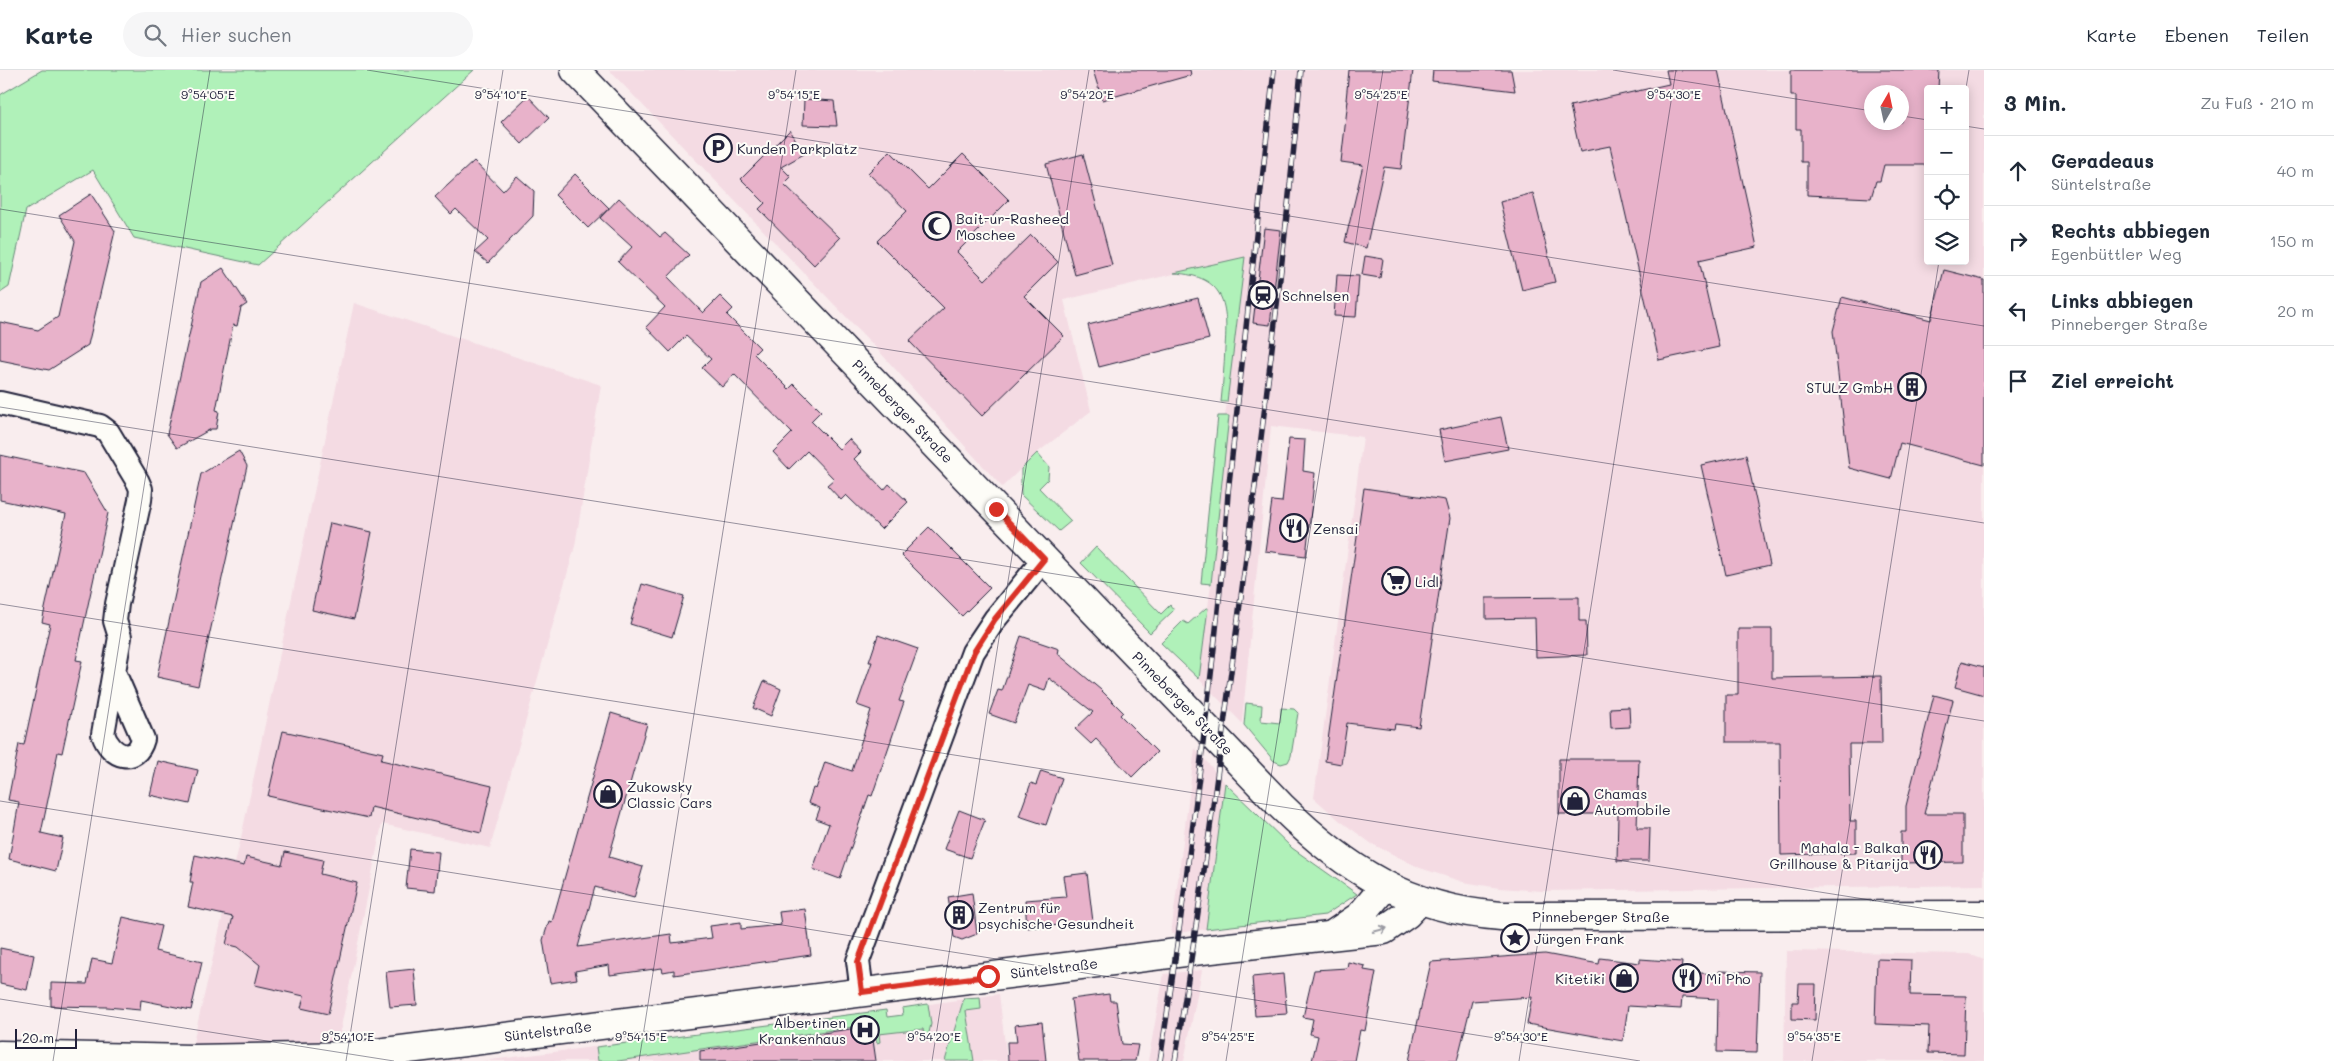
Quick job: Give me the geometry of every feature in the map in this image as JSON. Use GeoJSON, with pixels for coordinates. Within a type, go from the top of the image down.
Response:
{"type":"FeatureCollection","features":[{"type":"Feature","properties":{"kind":"main road","name":"Pinneberger Straße"},"geometry":{"type":"LineString","coordinates":[[575,70],[1303,827],[1344,861],[1385,886],[1420,900],[1455,910],[1501,916],[1977,918]]}},
{"type":"Feature","properties":{"kind":"main road","name":"Süntelstraße"},"geometry":{"type":"LineString","coordinates":[[1332,934],[1360,916],[1385,886]]}},
{"type":"Feature","properties":{"kind":"main road","name":"Süntelstraße"},"geometry":{"type":"LineString","coordinates":[[0,1055],[192,1059],[329,1059],[1332,934],[1384,930],[1407,914],[1420,900]]}},
{"type":"Feature","properties":{"kind":"street"},"geometry":{"type":"LineString","coordinates":[[0,403],[100,426],[108,432],[141,489],[117,604],[115,621],[120,637],[114,672]]}},
{"type":"Feature","properties":{"kind":"street"},"geometry":{"type":"LineString","coordinates":[[862,992],[858,962],[974,652],[995,619],[1044,559]]}},
{"type":"Feature","properties":{"kind":"shaded area"},"geometry":{"type":"Polygon","coordinates":[[[609,70],[1984,70],[1984,885],[1542,891],[1499,888],[1463,882],[1420,868],[1372,844],[1339,820],[1314,798],[1363,437],[1271,426],[1242,723],[1199,679],[1211,584],[1201,583],[1218,416],[1225,415],[1227,403],[1221,402],[1245,257],[1064,300],[1091,411],[1037,453],[1002,487],[877,349],[609,70]]]}},
{"type":"Feature","properties":{"kind":"shaded area"},"geometry":{"type":"Polygon","coordinates":[[[354,303],[601,385],[575,546],[490,848],[382,824],[338,1042],[192,1047],[241,838],[354,303]]]}},
{"type":"Feature","properties":{"kind":"shaded area"},"geometry":{"type":"Polygon","coordinates":[[[1195,748],[1225,783],[1206,929],[1171,934],[1195,748]]]}},
{"type":"Feature","properties":{"kind":"shaded area"},"geometry":{"type":"Polygon","coordinates":[[[1786,951],[1969,954],[1984,960],[1984,1061],[1784,1061],[1786,951]]]}},
{"type":"Feature","properties":{"kind":"shaded area"},"geometry":{"type":"Polygon","coordinates":[[[1202,970],[1184,1061],[1148,1061],[1164,974],[1202,970]]]}},
{"type":"Feature","properties":{"kind":"shaded area","name":"Albertinen Krankenhaus"},"geometry":{"type":"Polygon","coordinates":[[[999,994],[1007,1061],[483,1061],[886,1010],[887,1017],[903,1015],[902,1008],[999,994]]]}},
{"type":"Feature","properties":{"kind":"green space"},"geometry":{"type":"Polygon","coordinates":[[[42,70],[474,70],[258,265],[134,238],[93,170],[26,210],[9,287],[0,293],[0,95],[42,70]]]}},
{"type":"Feature","properties":{"kind":"green space"},"geometry":{"type":"Polygon","coordinates":[[[1245,257],[1227,402],[1221,402],[1226,333],[1224,306],[1214,287],[1204,280],[1191,275],[1174,273],[1245,257]]]}},
{"type":"Feature","properties":{"kind":"green space"},"geometry":{"type":"Polygon","coordinates":[[[1218,416],[1229,416],[1211,584],[1201,583],[1218,416]]]}},
{"type":"Feature","properties":{"kind":"green space"},"geometry":{"type":"Polygon","coordinates":[[[1037,453],[1049,467],[1048,479],[1039,488],[1071,521],[1059,531],[1021,495],[1021,469],[1037,453]]]}},
{"type":"Feature","properties":{"kind":"green space"},"geometry":{"type":"Polygon","coordinates":[[[1096,547],[1161,614],[1170,605],[1174,610],[1150,633],[1081,563],[1096,547]]]}},
{"type":"Feature","properties":{"kind":"green space"},"geometry":{"type":"Polygon","coordinates":[[[1208,608],[1199,679],[1161,643],[1183,621],[1188,624],[1208,608]]]}},
{"type":"Feature","properties":{"kind":"green space"},"geometry":{"type":"Polygon","coordinates":[[[1246,703],[1262,705],[1261,721],[1280,723],[1281,708],[1294,709],[1298,713],[1291,756],[1288,762],[1281,764],[1274,761],[1244,725],[1246,703]]]}},
{"type":"Feature","properties":{"kind":"green space"},"geometry":{"type":"Polygon","coordinates":[[[1225,783],[1292,848],[1357,894],[1325,915],[1206,929],[1225,783]]]}},
{"type":"Feature","properties":{"kind":"green space"},"geometry":{"type":"Polygon","coordinates":[[[980,997],[981,1009],[966,1011],[974,1061],[945,1061],[964,998],[980,997]]]}},
{"type":"Feature","properties":{"kind":"green space"},"geometry":{"type":"Polygon","coordinates":[[[928,1004],[931,1024],[927,1041],[925,1040],[923,1029],[879,1034],[880,1042],[877,1043],[874,1024],[618,1061],[598,1061],[596,1047],[886,1010],[887,1017],[903,1015],[902,1008],[928,1004]]]}},
{"type":"Feature","properties":{"kind":"building"},"geometry":{"type":"Polygon","coordinates":[[[1093,70],[1190,70],[1191,75],[1102,100],[1093,70]]]}},
{"type":"Feature","properties":{"kind":"building"},"geometry":{"type":"Polygon","coordinates":[[[1349,70],[1413,70],[1401,169],[1384,167],[1366,248],[1345,242],[1363,165],[1341,162],[1348,100],[1346,100],[1349,70]]]}},
{"type":"Feature","properties":{"kind":"building"},"geometry":{"type":"Polygon","coordinates":[[[1433,70],[1511,70],[1515,91],[1432,81],[1433,70]]]}},
{"type":"Feature","properties":{"kind":"building"},"geometry":{"type":"Polygon","coordinates":[[[1666,70],[1718,70],[1757,247],[1699,260],[1719,347],[1659,360],[1610,146],[1580,152],[1570,106],[1669,84],[1666,70]]]}},
{"type":"Feature","properties":{"kind":"building"},"geometry":{"type":"Polygon","coordinates":[[[1791,70],[1939,70],[1938,85],[1924,85],[1924,165],[1884,165],[1880,181],[1876,181],[1871,198],[1807,195],[1807,162],[1801,162],[1801,129],[1796,129],[1796,96],[1791,96],[1791,70]]]}},
{"type":"Feature","properties":{"kind":"building"},"geometry":{"type":"Polygon","coordinates":[[[528,96],[549,118],[522,144],[501,122],[528,96]]]}},
{"type":"Feature","properties":{"kind":"building"},"geometry":{"type":"Polygon","coordinates":[[[804,99],[834,101],[837,126],[803,125],[804,99]]]}},
{"type":"Feature","properties":{"kind":"building"},"geometry":{"type":"Polygon","coordinates":[[[790,130],[804,154],[781,167],[791,177],[784,184],[840,238],[814,265],[759,209],[765,203],[741,179],[790,130]]]}},
{"type":"Feature","properties":{"kind":"building"},"geometry":{"type":"Polygon","coordinates":[[[890,151],[928,189],[963,154],[1009,200],[957,252],[985,280],[1031,235],[1058,262],[1024,296],[1064,336],[982,416],[909,341],[944,308],[877,241],[907,211],[868,173],[890,151]]]}},
{"type":"Feature","properties":{"kind":"building"},"geometry":{"type":"Polygon","coordinates":[[[1083,154],[1112,265],[1075,275],[1046,164],[1083,154]]]}},
{"type":"Feature","properties":{"kind":"building"},"geometry":{"type":"Polygon","coordinates":[[[474,161],[503,191],[517,176],[534,191],[533,216],[488,263],[475,252],[488,240],[456,209],[451,214],[435,197],[474,161]]]}},
{"type":"Feature","properties":{"kind":"building"},"geometry":{"type":"Polygon","coordinates":[[[575,174],[609,208],[588,228],[555,195],[575,174]]]}},
{"type":"Feature","properties":{"kind":"building"},"geometry":{"type":"Polygon","coordinates":[[[1533,193],[1555,282],[1522,290],[1500,202],[1533,193]]]}},
{"type":"Feature","properties":{"kind":"building"},"geometry":{"type":"Polygon","coordinates":[[[91,194],[115,231],[88,345],[49,370],[0,360],[0,322],[38,330],[58,317],[75,241],[59,215],[91,194]]]}},
{"type":"Feature","properties":{"kind":"building"},"geometry":{"type":"Polygon","coordinates":[[[619,198],[660,237],[665,233],[689,255],[668,277],[703,313],[720,296],[733,309],[727,315],[760,348],[754,354],[789,389],[794,384],[821,411],[811,421],[839,449],[849,439],[861,452],[854,459],[884,490],[889,484],[908,502],[881,529],[846,495],[841,500],[827,485],[834,479],[807,451],[789,469],[773,452],[792,433],[734,374],[722,387],[702,368],[711,359],[686,336],[670,352],[646,327],[665,307],[618,262],[632,247],[600,218],[619,198]]]}},
{"type":"Feature","properties":{"kind":"building"},"geometry":{"type":"Polygon","coordinates":[[[1264,228],[1281,230],[1270,325],[1253,323],[1264,228]]]}},
{"type":"Feature","properties":{"kind":"building"},"geometry":{"type":"Polygon","coordinates":[[[1365,256],[1383,259],[1380,278],[1362,275],[1365,256]]]}},
{"type":"Feature","properties":{"kind":"building"},"geometry":{"type":"Polygon","coordinates":[[[223,268],[247,304],[241,308],[237,326],[233,325],[216,410],[219,411],[216,429],[211,429],[177,448],[167,434],[201,282],[223,268]]]}},
{"type":"Feature","properties":{"kind":"building","name":"STULZ GmbH"},"geometry":{"type":"Polygon","coordinates":[[[1944,270],[1984,280],[1984,465],[1900,443],[1891,479],[1849,468],[1833,331],[1842,297],[1931,320],[1944,270]]]}},
{"type":"Feature","properties":{"kind":"building"},"geometry":{"type":"Polygon","coordinates":[[[1337,275],[1359,276],[1356,317],[1334,316],[1337,275]]]}},
{"type":"Feature","properties":{"kind":"building"},"geometry":{"type":"Polygon","coordinates":[[[1198,298],[1209,339],[1099,367],[1088,325],[1198,298]]]}},
{"type":"Feature","properties":{"kind":"building"},"geometry":{"type":"Polygon","coordinates":[[[1501,417],[1508,449],[1445,461],[1439,430],[1501,417]]]}},
{"type":"Feature","properties":{"kind":"building"},"geometry":{"type":"Polygon","coordinates":[[[1289,439],[1305,440],[1303,471],[1315,473],[1306,556],[1265,551],[1272,501],[1282,502],[1289,439]]]}},
{"type":"Feature","properties":{"kind":"building"},"geometry":{"type":"Polygon","coordinates":[[[239,451],[247,466],[198,686],[157,677],[201,474],[239,451]]]}},
{"type":"Feature","properties":{"kind":"building"},"geometry":{"type":"Polygon","coordinates":[[[0,455],[84,473],[108,513],[76,660],[82,661],[62,753],[58,752],[41,833],[63,838],[56,871],[9,859],[19,802],[8,800],[19,744],[24,745],[50,624],[42,622],[66,514],[0,500],[0,455]]]}},
{"type":"Feature","properties":{"kind":"building"},"geometry":{"type":"Polygon","coordinates":[[[1746,455],[1770,565],[1726,575],[1701,465],[1746,455]]]}},
{"type":"Feature","properties":{"kind":"building","name":"Lidl"},"geometry":{"type":"Polygon","coordinates":[[[1364,488],[1445,500],[1450,518],[1419,727],[1395,724],[1394,729],[1347,723],[1341,764],[1325,761],[1364,488]]]}},
{"type":"Feature","properties":{"kind":"building"},"geometry":{"type":"Polygon","coordinates":[[[330,523],[372,532],[354,619],[312,610],[330,523]]]}},
{"type":"Feature","properties":{"kind":"building"},"geometry":{"type":"Polygon","coordinates":[[[929,527],[990,588],[962,616],[901,555],[929,527]]]}},
{"type":"Feature","properties":{"kind":"building"},"geometry":{"type":"Polygon","coordinates":[[[642,584],[684,596],[672,637],[630,624],[642,584]]]}},
{"type":"Feature","properties":{"kind":"building"},"geometry":{"type":"Polygon","coordinates":[[[1579,597],[1579,621],[1586,621],[1587,655],[1536,657],[1535,618],[1486,619],[1486,598],[1579,597]]]}},
{"type":"Feature","properties":{"kind":"building"},"geometry":{"type":"Polygon","coordinates":[[[1738,629],[1772,629],[1772,678],[1881,676],[1882,744],[1849,744],[1850,821],[1856,821],[1856,853],[1781,855],[1780,742],[1726,742],[1726,695],[1738,695],[1738,629]]]}},
{"type":"Feature","properties":{"kind":"building"},"geometry":{"type":"Polygon","coordinates":[[[878,635],[918,649],[899,701],[904,702],[872,796],[869,795],[840,879],[813,869],[829,824],[816,819],[820,808],[808,803],[813,788],[816,789],[825,762],[852,771],[871,710],[857,705],[872,662],[869,662],[878,635]]]}},
{"type":"Feature","properties":{"kind":"building"},"geometry":{"type":"Polygon","coordinates":[[[1021,636],[1059,649],[1058,654],[1101,690],[1123,712],[1120,715],[1157,752],[1132,777],[1096,739],[1091,744],[1075,729],[1093,712],[1049,678],[1045,691],[1028,685],[1014,723],[989,714],[998,690],[1002,691],[1021,636]]]}},
{"type":"Feature","properties":{"kind":"building"},"geometry":{"type":"Polygon","coordinates":[[[1962,661],[1984,667],[1984,695],[1955,687],[1962,661]]]}},
{"type":"Feature","properties":{"kind":"building"},"geometry":{"type":"Polygon","coordinates":[[[764,681],[781,689],[771,716],[753,708],[764,681]]]}},
{"type":"Feature","properties":{"kind":"building"},"geometry":{"type":"Polygon","coordinates":[[[1934,695],[1953,700],[1924,814],[1963,814],[1963,862],[1901,863],[1901,832],[1906,832],[1906,806],[1934,695]]]}},
{"type":"Feature","properties":{"kind":"building"},"geometry":{"type":"Polygon","coordinates":[[[1629,707],[1630,727],[1611,728],[1610,708],[1629,707]]]}},
{"type":"Feature","properties":{"kind":"building"},"geometry":{"type":"Polygon","coordinates":[[[611,713],[647,724],[609,857],[643,867],[634,898],[595,887],[578,947],[671,934],[672,943],[712,938],[710,926],[741,922],[741,929],[781,925],[779,912],[805,909],[811,955],[674,975],[674,970],[663,972],[662,968],[610,975],[609,965],[575,971],[577,979],[550,983],[543,940],[549,921],[552,922],[611,713]]]}},
{"type":"Feature","properties":{"kind":"building"},"geometry":{"type":"Polygon","coordinates":[[[283,731],[383,753],[381,760],[492,786],[481,833],[371,807],[369,818],[268,796],[283,731]]]}},
{"type":"Feature","properties":{"kind":"building"},"geometry":{"type":"Polygon","coordinates":[[[1559,759],[1639,759],[1637,828],[1650,828],[1649,861],[1617,861],[1618,814],[1559,814],[1559,759]]]}},
{"type":"Feature","properties":{"kind":"building"},"geometry":{"type":"Polygon","coordinates":[[[158,761],[198,770],[190,804],[150,795],[158,761]]]}},
{"type":"Feature","properties":{"kind":"building"},"geometry":{"type":"Polygon","coordinates":[[[1041,771],[1062,778],[1046,825],[1019,816],[1031,783],[1036,785],[1041,771]]]}},
{"type":"Feature","properties":{"kind":"building"},"geometry":{"type":"Polygon","coordinates":[[[959,810],[985,820],[970,858],[944,849],[959,810]]]}},
{"type":"Feature","properties":{"kind":"building"},"geometry":{"type":"Polygon","coordinates":[[[410,849],[439,852],[435,891],[406,888],[410,849]]]}},
{"type":"Feature","properties":{"kind":"building"},"geometry":{"type":"Polygon","coordinates":[[[285,852],[323,860],[320,874],[357,883],[328,1014],[301,1008],[304,996],[255,985],[260,965],[238,947],[226,944],[233,917],[188,907],[193,882],[190,882],[195,855],[244,866],[246,857],[282,865],[285,852]]]}},
{"type":"Feature","properties":{"kind":"building"},"geometry":{"type":"Polygon","coordinates":[[[1087,873],[1093,922],[1027,928],[1025,900],[1066,897],[1063,876],[1087,873]]]}},
{"type":"Feature","properties":{"kind":"building","name":"Zentrum für psychische Gesundheit"},"geometry":{"type":"Polygon","coordinates":[[[972,893],[977,934],[962,940],[954,937],[948,897],[972,893]]]}},
{"type":"Feature","properties":{"kind":"building"},"geometry":{"type":"Polygon","coordinates":[[[123,917],[161,926],[155,951],[202,962],[191,1010],[141,1000],[140,1010],[107,1007],[51,1006],[51,983],[87,984],[92,959],[112,963],[123,917]]]}},
{"type":"Feature","properties":{"kind":"building"},"geometry":{"type":"Polygon","coordinates":[[[0,948],[34,955],[27,990],[0,984],[0,948]]]}},
{"type":"Feature","properties":{"kind":"building"},"geometry":{"type":"Polygon","coordinates":[[[1545,954],[1599,964],[1600,958],[1640,963],[1640,959],[1682,962],[1681,972],[1719,974],[1719,971],[1760,972],[1757,1053],[1717,1052],[1718,999],[1682,997],[1681,1009],[1628,1006],[1623,1041],[1527,1024],[1532,997],[1472,1001],[1457,1061],[1409,1061],[1431,962],[1545,954]]]}},
{"type":"Feature","properties":{"kind":"building"},"geometry":{"type":"Polygon","coordinates":[[[1877,959],[1911,960],[1910,995],[1966,996],[1964,1054],[1928,1053],[1929,1026],[1875,1024],[1877,959]]]}},
{"type":"Feature","properties":{"kind":"building"},"geometry":{"type":"Polygon","coordinates":[[[1348,962],[1365,966],[1364,970],[1376,972],[1365,1031],[1360,1030],[1354,1061],[1312,1061],[1318,1036],[1310,1034],[1313,1019],[1303,1017],[1314,970],[1347,968],[1348,962]]]}},
{"type":"Feature","properties":{"kind":"building"},"geometry":{"type":"Polygon","coordinates":[[[414,969],[417,1005],[390,1007],[386,972],[414,969]]]}},
{"type":"Feature","properties":{"kind":"building"},"geometry":{"type":"Polygon","coordinates":[[[1283,974],[1287,1014],[1255,1016],[1252,977],[1283,974]]]}},
{"type":"Feature","properties":{"kind":"building"},"geometry":{"type":"Polygon","coordinates":[[[1799,984],[1816,984],[1815,1020],[1792,1019],[1792,1002],[1798,1002],[1799,984]]]}},
{"type":"Feature","properties":{"kind":"building"},"geometry":{"type":"Polygon","coordinates":[[[1109,994],[1110,1001],[1116,1001],[1122,1044],[1138,1045],[1135,1061],[1079,1061],[1071,999],[1109,994]]]}},
{"type":"Feature","properties":{"kind":"building"},"geometry":{"type":"Polygon","coordinates":[[[1042,1022],[1046,1061],[1008,1061],[1007,1042],[1017,1042],[1015,1025],[1042,1022]]]}},
{"type":"Feature","properties":{"kind":"building","name":"Albertinen Krankenhaus"},"geometry":{"type":"Polygon","coordinates":[[[871,1026],[876,1061],[700,1061],[700,1051],[871,1026]]]}},
{"type":"Feature","properties":{"kind":"railway"},"geometry":{"type":"LineString","coordinates":[[1160,1061],[1186,878],[1208,700],[1228,493],[1274,70]]}},
{"type":"Feature","properties":{"kind":"railway"},"geometry":{"type":"LineString","coordinates":[[1175,1061],[1202,884],[1242,589],[1282,265],[1301,70]]}},
{"type":"Feature","properties":{"kind":"place","name":"Kunden Parkplatz"},"geometry":{"type":"Point","coordinates":[718,148]}},
{"type":"Feature","properties":{"kind":"place","name":"Bait-ur-Rasheed Moschee"},"geometry":{"type":"Point","coordinates":[937,226]}},
{"type":"Feature","properties":{"kind":"place","name":"Schnelsen"},"geometry":{"type":"Point","coordinates":[1263,295]}},
{"type":"Feature","properties":{"kind":"place","name":"STULZ GmbH"},"geometry":{"type":"Point","coordinates":[1912,387]}},
{"type":"Feature","properties":{"kind":"place","name":"Zensai"},"geometry":{"type":"Point","coordinates":[1294,528]}},
{"type":"Feature","properties":{"kind":"place","name":"Lidl"},"geometry":{"type":"Point","coordinates":[1396,581]}},
{"type":"Feature","properties":{"kind":"place","name":"Zukowsky Classic Cars"},"geometry":{"type":"Point","coordinates":[608,794]}},
{"type":"Feature","properties":{"kind":"place","name":"Chamas Automobile"},"geometry":{"type":"Point","coordinates":[1575,801]}},
{"type":"Feature","properties":{"kind":"place","name":"Mahala - Balkan Grillhouse & Pitarija"},"geometry":{"type":"Point","coordinates":[1928,855]}},
{"type":"Feature","properties":{"kind":"place","name":"Zentrum für psychische Gesundheit"},"geometry":{"type":"Point","coordinates":[959,915]}},
{"type":"Feature","properties":{"kind":"place","name":"Jürgen Frank"},"geometry":{"type":"Point","coordinates":[1515,938]}},
{"type":"Feature","properties":{"kind":"place","name":"Kitetiki"},"geometry":{"type":"Point","coordinates":[1624,978]}},
{"type":"Feature","properties":{"kind":"place","name":"Mi Pho"},"geometry":{"type":"Point","coordinates":[1687,978]}},
{"type":"Feature","properties":{"kind":"place","name":"Albertinen Krankenhaus"},"geometry":{"type":"Point","coordinates":[865,1030]}},
{"type":"Feature","properties":{"kind":"route"},"geometry":{"type":"LineString","coordinates":[[988,976],[862,992],[858,962],[974,652],[995,619],[1044,559],[996,509]]}}]}
